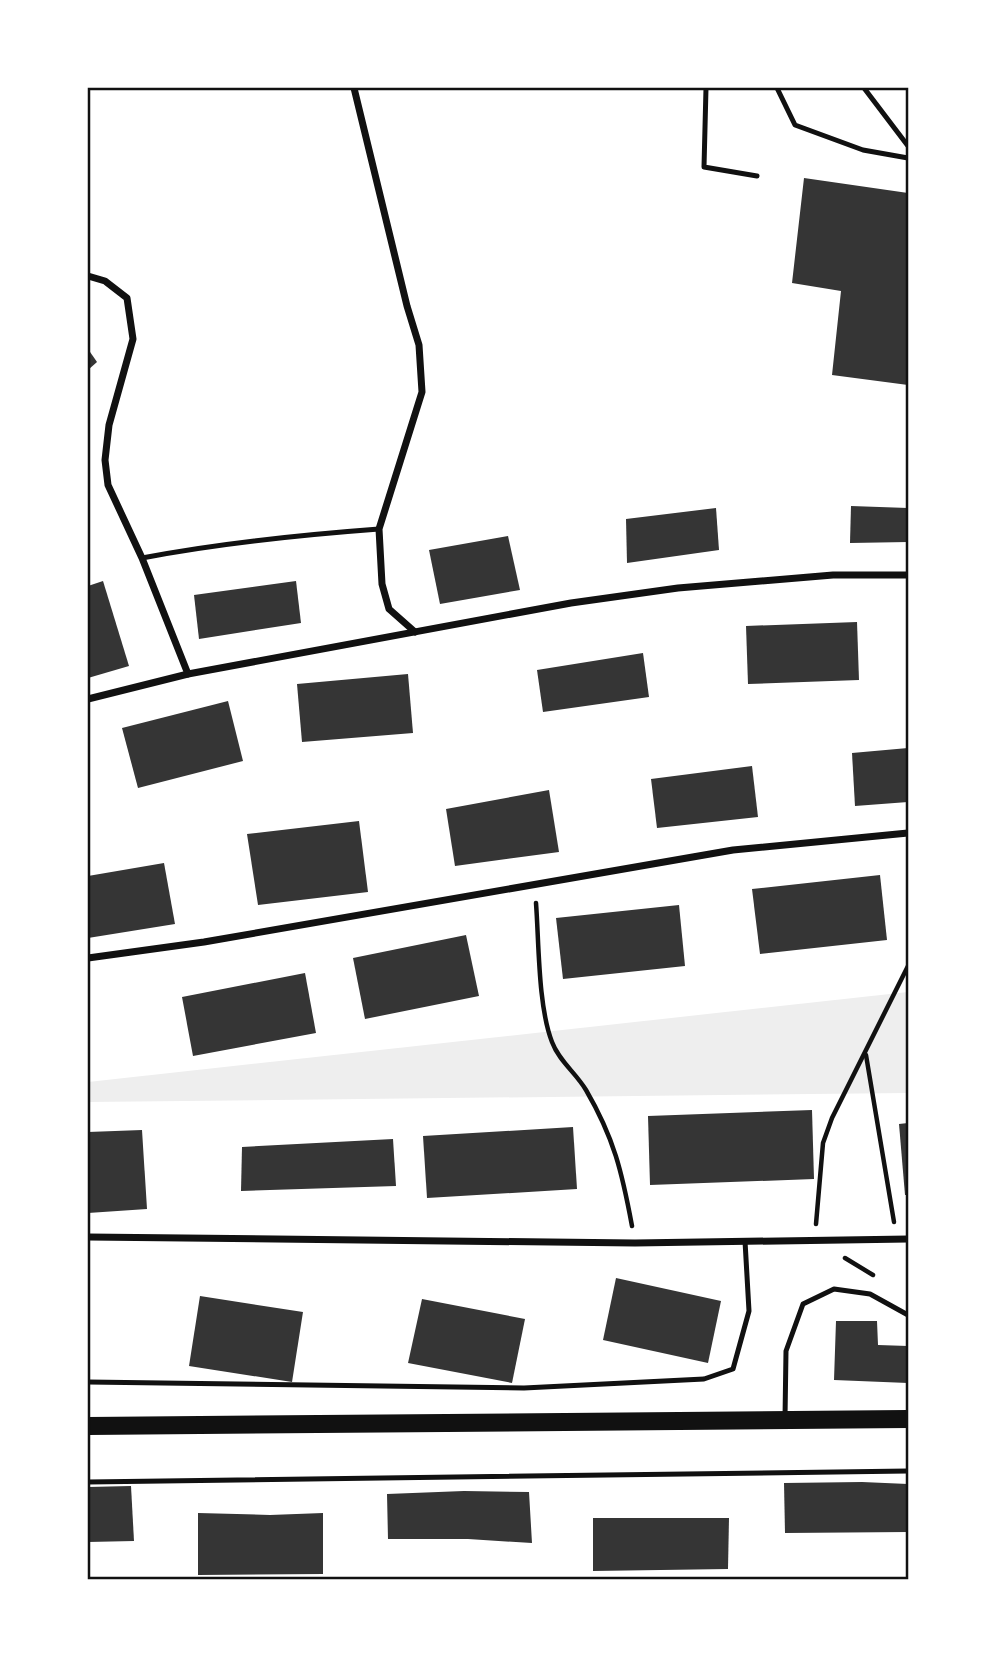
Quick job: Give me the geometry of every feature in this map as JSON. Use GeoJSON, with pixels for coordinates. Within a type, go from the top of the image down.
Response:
{"type":"FeatureCollection","features":[{"type":"Feature","properties":{"kind":"main road"},"geometry":{"type":"LineString","coordinates":[[88,1426],[908,1419]]}},
{"type":"Feature","properties":{"kind":"street"},"geometry":{"type":"LineString","coordinates":[[354,88],[419,345],[422,392],[379,529],[383,584],[389,609],[415,632]]}},
{"type":"Feature","properties":{"kind":"street"},"geometry":{"type":"LineString","coordinates":[[88,276],[105,281],[127,298],[133,339],[109,425],[105,460],[108,485],[142,558],[188,674]]}},
{"type":"Feature","properties":{"kind":"street"},"geometry":{"type":"LineString","coordinates":[[88,699],[188,674],[571,603],[678,588],[832,575],[908,575]]}},
{"type":"Feature","properties":{"kind":"street"},"geometry":{"type":"LineString","coordinates":[[88,958],[204,942],[733,850],[908,833]]}},
{"type":"Feature","properties":{"kind":"street"},"geometry":{"type":"LineString","coordinates":[[88,1237],[635,1243],[908,1239]]}},
{"type":"Feature","properties":{"kind":"lane"},"geometry":{"type":"LineString","coordinates":[[706,88],[704,167],[757,176]]}},
{"type":"Feature","properties":{"kind":"lane"},"geometry":{"type":"LineString","coordinates":[[777,88],[794,125],[863,150],[908,158]]}},
{"type":"Feature","properties":{"kind":"lane"},"geometry":{"type":"LineString","coordinates":[[864,88],[908,146]]}},
{"type":"Feature","properties":{"kind":"lane"},"geometry":{"type":"LineString","coordinates":[[142,558],[224,544],[379,529]]}},
{"type":"Feature","properties":{"kind":"lane"},"geometry":{"type":"LineString","coordinates":[[88,1382],[524,1388],[704,1379],[733,1369],[749,1311],[745,1241]]}},
{"type":"Feature","properties":{"kind":"lane"},"geometry":{"type":"LineString","coordinates":[[785,1419],[786,1351],[803,1304],[834,1289],[870,1294],[908,1315]]}},
{"type":"Feature","properties":{"kind":"lane"},"geometry":{"type":"LineString","coordinates":[[88,1482],[908,1471]]}},
{"type":"Feature","properties":{"kind":"path"},"geometry":{"type":"LineString","coordinates":[[534,885],[544,1009],[551,1040],[556,1052],[584,1087],[608,1130],[621,1166],[635,1243]]}},
{"type":"Feature","properties":{"kind":"path"},"geometry":{"type":"LineString","coordinates":[[877,1278],[815,1241],[823,1143],[832,1118],[908,966]]}},
{"type":"Feature","properties":{"kind":"path"},"geometry":{"type":"LineString","coordinates":[[866,1054],[897,1240]]}},
{"type":"Feature","properties":{"kind":"shaded area"},"geometry":{"type":"Polygon","coordinates":[[[908,992],[908,1093],[88,1102],[88,1082],[908,992]]]}},
{"type":"Feature","properties":{"kind":"building"},"geometry":{"type":"Polygon","coordinates":[[[804,178],[908,193],[908,385],[832,375],[841,291],[792,283],[804,178]]]}},
{"type":"Feature","properties":{"kind":"building"},"geometry":{"type":"Polygon","coordinates":[[[88,349],[97,362],[88,370],[88,349]]]}},
{"type":"Feature","properties":{"kind":"building"},"geometry":{"type":"Polygon","coordinates":[[[851,506],[908,508],[908,542],[850,543],[851,506]]]}},
{"type":"Feature","properties":{"kind":"building"},"geometry":{"type":"Polygon","coordinates":[[[716,508],[719,550],[627,563],[626,519],[716,508]]]}},
{"type":"Feature","properties":{"kind":"building"},"geometry":{"type":"Polygon","coordinates":[[[508,536],[520,590],[440,604],[429,550],[508,536]]]}},
{"type":"Feature","properties":{"kind":"building"},"geometry":{"type":"Polygon","coordinates":[[[103,581],[129,666],[88,678],[88,586],[103,581]]]}},
{"type":"Feature","properties":{"kind":"building"},"geometry":{"type":"Polygon","coordinates":[[[296,581],[301,623],[199,639],[194,595],[296,581]]]}},
{"type":"Feature","properties":{"kind":"building"},"geometry":{"type":"Polygon","coordinates":[[[857,622],[859,680],[748,684],[746,626],[857,622]]]}},
{"type":"Feature","properties":{"kind":"building"},"geometry":{"type":"Polygon","coordinates":[[[643,653],[649,697],[543,712],[537,670],[643,653]]]}},
{"type":"Feature","properties":{"kind":"building"},"geometry":{"type":"Polygon","coordinates":[[[408,674],[413,733],[302,742],[297,684],[408,674]]]}},
{"type":"Feature","properties":{"kind":"building"},"geometry":{"type":"Polygon","coordinates":[[[228,701],[243,761],[138,788],[122,728],[228,701]]]}},
{"type":"Feature","properties":{"kind":"building"},"geometry":{"type":"Polygon","coordinates":[[[908,748],[908,802],[855,806],[852,753],[908,748]]]}},
{"type":"Feature","properties":{"kind":"building"},"geometry":{"type":"Polygon","coordinates":[[[752,766],[758,817],[657,828],[651,779],[752,766]]]}},
{"type":"Feature","properties":{"kind":"building"},"geometry":{"type":"Polygon","coordinates":[[[549,790],[559,852],[455,866],[446,809],[549,790]]]}},
{"type":"Feature","properties":{"kind":"building"},"geometry":{"type":"Polygon","coordinates":[[[359,821],[368,892],[258,905],[247,834],[359,821]]]}},
{"type":"Feature","properties":{"kind":"building"},"geometry":{"type":"Polygon","coordinates":[[[164,863],[175,924],[88,938],[88,876],[164,863]]]}},
{"type":"Feature","properties":{"kind":"building"},"geometry":{"type":"Polygon","coordinates":[[[880,875],[887,940],[760,954],[752,889],[880,875]]]}},
{"type":"Feature","properties":{"kind":"building"},"geometry":{"type":"Polygon","coordinates":[[[679,905],[685,966],[563,979],[556,918],[679,905]]]}},
{"type":"Feature","properties":{"kind":"building"},"geometry":{"type":"Polygon","coordinates":[[[466,935],[479,996],[365,1019],[353,958],[466,935]]]}},
{"type":"Feature","properties":{"kind":"building"},"geometry":{"type":"Polygon","coordinates":[[[305,973],[316,1033],[193,1056],[182,997],[305,973]]]}},
{"type":"Feature","properties":{"kind":"building"},"geometry":{"type":"Polygon","coordinates":[[[812,1110],[814,1179],[650,1185],[648,1116],[812,1110]]]}},
{"type":"Feature","properties":{"kind":"building"},"geometry":{"type":"Polygon","coordinates":[[[908,1123],[908,1195],[905,1195],[899,1124],[908,1123]]]}},
{"type":"Feature","properties":{"kind":"building"},"geometry":{"type":"Polygon","coordinates":[[[573,1127],[577,1189],[427,1198],[423,1136],[573,1127]]]}},
{"type":"Feature","properties":{"kind":"building"},"geometry":{"type":"Polygon","coordinates":[[[142,1130],[147,1209],[88,1213],[88,1132],[142,1130]]]}},
{"type":"Feature","properties":{"kind":"building"},"geometry":{"type":"Polygon","coordinates":[[[393,1139],[396,1186],[241,1191],[242,1147],[393,1139]]]}},
{"type":"Feature","properties":{"kind":"building"},"geometry":{"type":"Polygon","coordinates":[[[616,1278],[721,1301],[708,1363],[603,1340],[616,1278]]]}},
{"type":"Feature","properties":{"kind":"building"},"geometry":{"type":"Polygon","coordinates":[[[200,1296],[303,1312],[292,1382],[189,1366],[200,1296]]]}},
{"type":"Feature","properties":{"kind":"building"},"geometry":{"type":"Polygon","coordinates":[[[422,1299],[525,1319],[512,1383],[408,1363],[422,1299]]]}},
{"type":"Feature","properties":{"kind":"building"},"geometry":{"type":"Polygon","coordinates":[[[836,1321],[877,1321],[878,1345],[908,1346],[908,1383],[834,1380],[836,1321]]]}},
{"type":"Feature","properties":{"kind":"building"},"geometry":{"type":"Polygon","coordinates":[[[784,1483],[908,1484],[908,1532],[785,1533],[784,1483]]]}},
{"type":"Feature","properties":{"kind":"building"},"geometry":{"type":"Polygon","coordinates":[[[131,1486],[134,1541],[88,1542],[88,1487],[131,1486]]]}},
{"type":"Feature","properties":{"kind":"building"},"geometry":{"type":"Polygon","coordinates":[[[529,1492],[532,1543],[468,1539],[388,1539],[387,1494],[529,1492]]]}},
{"type":"Feature","properties":{"kind":"building"},"geometry":{"type":"Polygon","coordinates":[[[198,1513],[323,1513],[323,1574],[198,1575],[198,1513]]]}},
{"type":"Feature","properties":{"kind":"building"},"geometry":{"type":"Polygon","coordinates":[[[593,1518],[729,1518],[728,1569],[593,1571],[593,1518]]]}}]}
